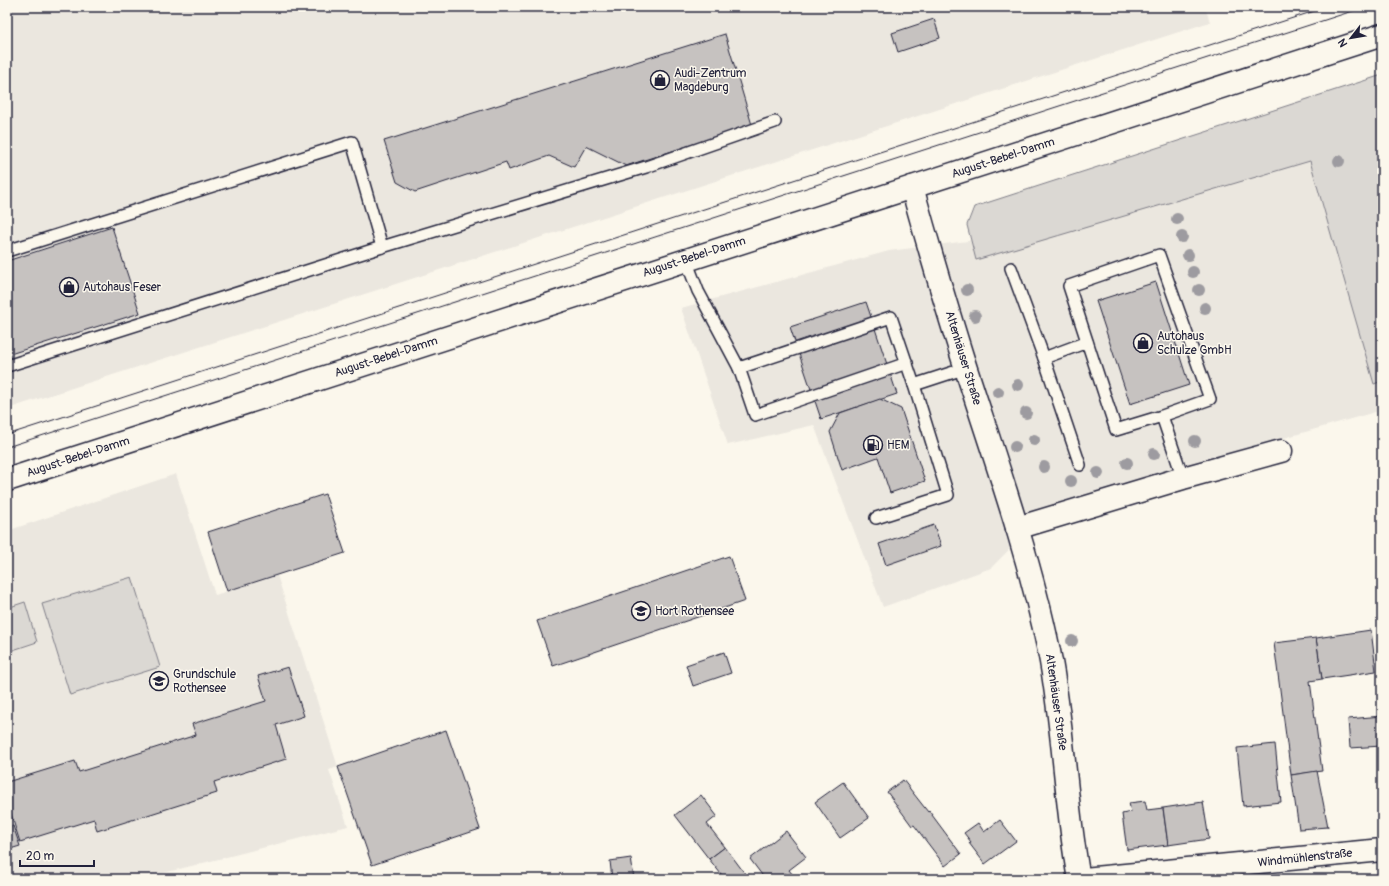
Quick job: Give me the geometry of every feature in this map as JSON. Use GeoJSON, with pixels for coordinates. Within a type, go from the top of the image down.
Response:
{"type":"FeatureCollection","features":[{"type":"Feature","properties":{"kind":"main road","name":"August-Bebel-Damm"},"geometry":{"type":"LineString","coordinates":[[7,480],[1382,35]]}},
{"type":"Feature","properties":{"kind":"main road","name":"Altenhäuser Straße"},"geometry":{"type":"LineString","coordinates":[[912,187],[966,368],[1017,528],[1039,610],[1053,673],[1073,849],[1079,879]]}},
{"type":"Feature","properties":{"kind":"main road"},"geometry":{"type":"LineString","coordinates":[[1017,528],[1183,478],[1281,451]]}},
{"type":"Feature","properties":{"kind":"main road","name":"Windmühlenstraße"},"geometry":{"type":"LineString","coordinates":[[1084,879],[1382,850]]}},
{"type":"Feature","properties":{"kind":"lane"},"geometry":{"type":"LineString","coordinates":[[7,366],[382,247],[646,168],[775,122]]}},
{"type":"Feature","properties":{"kind":"lane"},"geometry":{"type":"LineString","coordinates":[[7,251],[352,142],[382,247]]}},
{"type":"Feature","properties":{"kind":"lane"},"geometry":{"type":"LineString","coordinates":[[1159,255],[1210,400],[1162,416],[1116,430],[1069,286],[1159,255]]}},
{"type":"Feature","properties":{"kind":"lane"},"geometry":{"type":"LineString","coordinates":[[686,260],[698,292],[740,368],[755,416],[907,363]]}},
{"type":"Feature","properties":{"kind":"lane"},"geometry":{"type":"LineString","coordinates":[[1011,268],[1044,358],[1080,465]]}},
{"type":"Feature","properties":{"kind":"lane"},"geometry":{"type":"LineString","coordinates":[[740,368],[891,317],[907,363],[948,495],[876,518]]}},
{"type":"Feature","properties":{"kind":"lane"},"geometry":{"type":"LineString","coordinates":[[1044,358],[1087,342]]}},
{"type":"Feature","properties":{"kind":"lane"},"geometry":{"type":"LineString","coordinates":[[914,385],[966,368]]}},
{"type":"Feature","properties":{"kind":"lane"},"geometry":{"type":"LineString","coordinates":[[1162,416],[1183,478]]}},
{"type":"Feature","properties":{"kind":"shaded area"},"geometry":{"type":"Polygon","coordinates":[[[7,7],[1205,7],[1210,22],[7,409],[7,7]]]}},
{"type":"Feature","properties":{"kind":"shaded area"},"geometry":{"type":"Polygon","coordinates":[[[1382,75],[1382,381],[1374,384],[1310,161],[976,260],[967,225],[974,207],[1382,75]]]}},
{"type":"Feature","properties":{"kind":"shaded area"},"geometry":{"type":"Polygon","coordinates":[[[1382,101],[1382,410],[1054,504],[991,568],[883,607],[814,425],[728,445],[681,308],[889,251],[968,241],[1382,101]]]}},
{"type":"Feature","properties":{"kind":"shaded area","name":"Grundschule Rothensee"},"geometry":{"type":"Polygon","coordinates":[[[176,474],[215,595],[277,575],[338,767],[329,770],[348,826],[140,879],[7,879],[7,531],[176,474]]]}},
{"type":"Feature","properties":{"kind":"shaded area"},"geometry":{"type":"Polygon","coordinates":[[[132,577],[160,667],[70,695],[42,604],[132,577]]]}},
{"type":"Feature","properties":{"kind":"shaded area"},"geometry":{"type":"Polygon","coordinates":[[[25,602],[37,642],[7,652],[7,608],[25,602]]]}},
{"type":"Feature","properties":{"kind":"shaded area"},"geometry":{"type":"Polygon","coordinates":[[[1382,874],[1382,879],[1334,879],[1382,874]]]}},
{"type":"Feature","properties":{"kind":"building"},"geometry":{"type":"Polygon","coordinates":[[[934,19],[940,38],[898,52],[892,33],[934,19]]]}},
{"type":"Feature","properties":{"kind":"building","name":"Audi-Zentrum Magdeburg"},"geometry":{"type":"Polygon","coordinates":[[[725,34],[752,125],[626,166],[586,146],[574,167],[549,156],[509,170],[506,162],[415,192],[397,182],[384,141],[725,34]]]}},
{"type":"Feature","properties":{"kind":"building","name":"Autohaus Feser"},"geometry":{"type":"Polygon","coordinates":[[[112,227],[140,313],[7,355],[7,261],[112,227]]]}},
{"type":"Feature","properties":{"kind":"building","name":"Autohaus Schulze GmbH"},"geometry":{"type":"Polygon","coordinates":[[[1156,282],[1189,385],[1130,404],[1096,301],[1156,282]]]}},
{"type":"Feature","properties":{"kind":"building"},"geometry":{"type":"Polygon","coordinates":[[[866,302],[897,394],[821,419],[790,327],[866,302]]]}},
{"type":"Feature","properties":{"kind":"building","name":"HEM"},"geometry":{"type":"Polygon","coordinates":[[[880,399],[901,409],[925,481],[890,493],[878,457],[842,470],[830,432],[840,413],[880,399]]]}},
{"type":"Feature","properties":{"kind":"building"},"geometry":{"type":"Polygon","coordinates":[[[325,494],[345,553],[227,591],[208,532],[325,494]]]}},
{"type":"Feature","properties":{"kind":"building"},"geometry":{"type":"Polygon","coordinates":[[[934,525],[941,546],[886,565],[879,544],[934,525]]]}},
{"type":"Feature","properties":{"kind":"building","name":"Hort Rothensee"},"geometry":{"type":"Polygon","coordinates":[[[729,556],[745,601],[553,666],[537,621],[729,556]]]}},
{"type":"Feature","properties":{"kind":"building"},"geometry":{"type":"Polygon","coordinates":[[[1371,630],[1376,671],[1322,679],[1316,638],[1371,630]]]}},
{"type":"Feature","properties":{"kind":"building"},"geometry":{"type":"Polygon","coordinates":[[[1316,638],[1322,679],[1310,681],[1322,771],[1291,775],[1274,643],[1316,638]]]}},
{"type":"Feature","properties":{"kind":"building"},"geometry":{"type":"Polygon","coordinates":[[[724,652],[731,673],[693,686],[686,665],[724,652]]]}},
{"type":"Feature","properties":{"kind":"building"},"geometry":{"type":"Polygon","coordinates":[[[288,667],[304,716],[276,725],[286,759],[214,782],[217,793],[97,831],[94,819],[20,842],[10,811],[7,811],[7,782],[75,761],[79,772],[196,735],[192,724],[266,701],[258,676],[288,667]]]}},
{"type":"Feature","properties":{"kind":"building"},"geometry":{"type":"Polygon","coordinates":[[[1382,716],[1382,746],[1350,748],[1348,719],[1382,716]]]}},
{"type":"Feature","properties":{"kind":"building"},"geometry":{"type":"Polygon","coordinates":[[[446,730],[480,829],[372,865],[338,767],[446,730]]]}},
{"type":"Feature","properties":{"kind":"building"},"geometry":{"type":"Polygon","coordinates":[[[1275,744],[1281,802],[1243,806],[1237,748],[1275,744]]]}},
{"type":"Feature","properties":{"kind":"building"},"geometry":{"type":"Polygon","coordinates":[[[1317,771],[1328,827],[1299,829],[1291,775],[1317,771]]]}},
{"type":"Feature","properties":{"kind":"building"},"geometry":{"type":"Polygon","coordinates":[[[903,780],[928,812],[929,811],[961,854],[945,866],[914,825],[912,826],[887,792],[903,780]]]}},
{"type":"Feature","properties":{"kind":"building"},"geometry":{"type":"Polygon","coordinates":[[[843,782],[869,818],[840,838],[815,802],[843,782]]]}},
{"type":"Feature","properties":{"kind":"building"},"geometry":{"type":"Polygon","coordinates":[[[701,795],[717,816],[707,824],[725,847],[709,859],[675,815],[701,795]]]}},
{"type":"Feature","properties":{"kind":"building"},"geometry":{"type":"Polygon","coordinates":[[[1145,801],[1147,810],[1163,808],[1168,845],[1127,850],[1122,814],[1131,812],[1129,803],[1145,801]]]}},
{"type":"Feature","properties":{"kind":"building"},"geometry":{"type":"Polygon","coordinates":[[[1203,802],[1209,839],[1168,845],[1163,808],[1203,802]]]}},
{"type":"Feature","properties":{"kind":"building"},"geometry":{"type":"Polygon","coordinates":[[[1000,820],[1016,841],[985,864],[969,843],[971,842],[964,833],[978,823],[984,832],[1000,820]]]}},
{"type":"Feature","properties":{"kind":"building"},"geometry":{"type":"Polygon","coordinates":[[[13,826],[20,846],[7,850],[7,827],[13,826]]]}},
{"type":"Feature","properties":{"kind":"building"},"geometry":{"type":"Polygon","coordinates":[[[786,831],[806,857],[789,870],[793,875],[789,878],[785,873],[778,879],[765,879],[750,859],[786,831]]]}},
{"type":"Feature","properties":{"kind":"building"},"geometry":{"type":"Polygon","coordinates":[[[725,847],[749,879],[725,879],[709,859],[725,847]]]}},
{"type":"Feature","properties":{"kind":"building"},"geometry":{"type":"Polygon","coordinates":[[[631,858],[634,879],[612,879],[610,861],[631,858]]]}},
{"type":"Feature","properties":{"kind":"tram line"},"geometry":{"type":"LineString","coordinates":[[7,435],[1327,7]]}},
{"type":"Feature","properties":{"kind":"tram line"},"geometry":{"type":"LineString","coordinates":[[7,447],[1365,7]]}},
{"type":"Feature","properties":{"kind":"place","name":"Audi-Zentrum Magdeburg"},"geometry":{"type":"Point","coordinates":[660,80]}},
{"type":"Feature","properties":{"kind":"place","name":"Autohaus Feser"},"geometry":{"type":"Point","coordinates":[69,287]}},
{"type":"Feature","properties":{"kind":"place","name":"Autohaus Schulze GmbH"},"geometry":{"type":"Point","coordinates":[1143,343]}},
{"type":"Feature","properties":{"kind":"place","name":"HEM"},"geometry":{"type":"Point","coordinates":[873,445]}},
{"type":"Feature","properties":{"kind":"place","name":"Hort Rothensee"},"geometry":{"type":"Point","coordinates":[641,611]}},
{"type":"Feature","properties":{"kind":"place","name":"Grundschule Rothensee"},"geometry":{"type":"Point","coordinates":[159,681]}}]}
